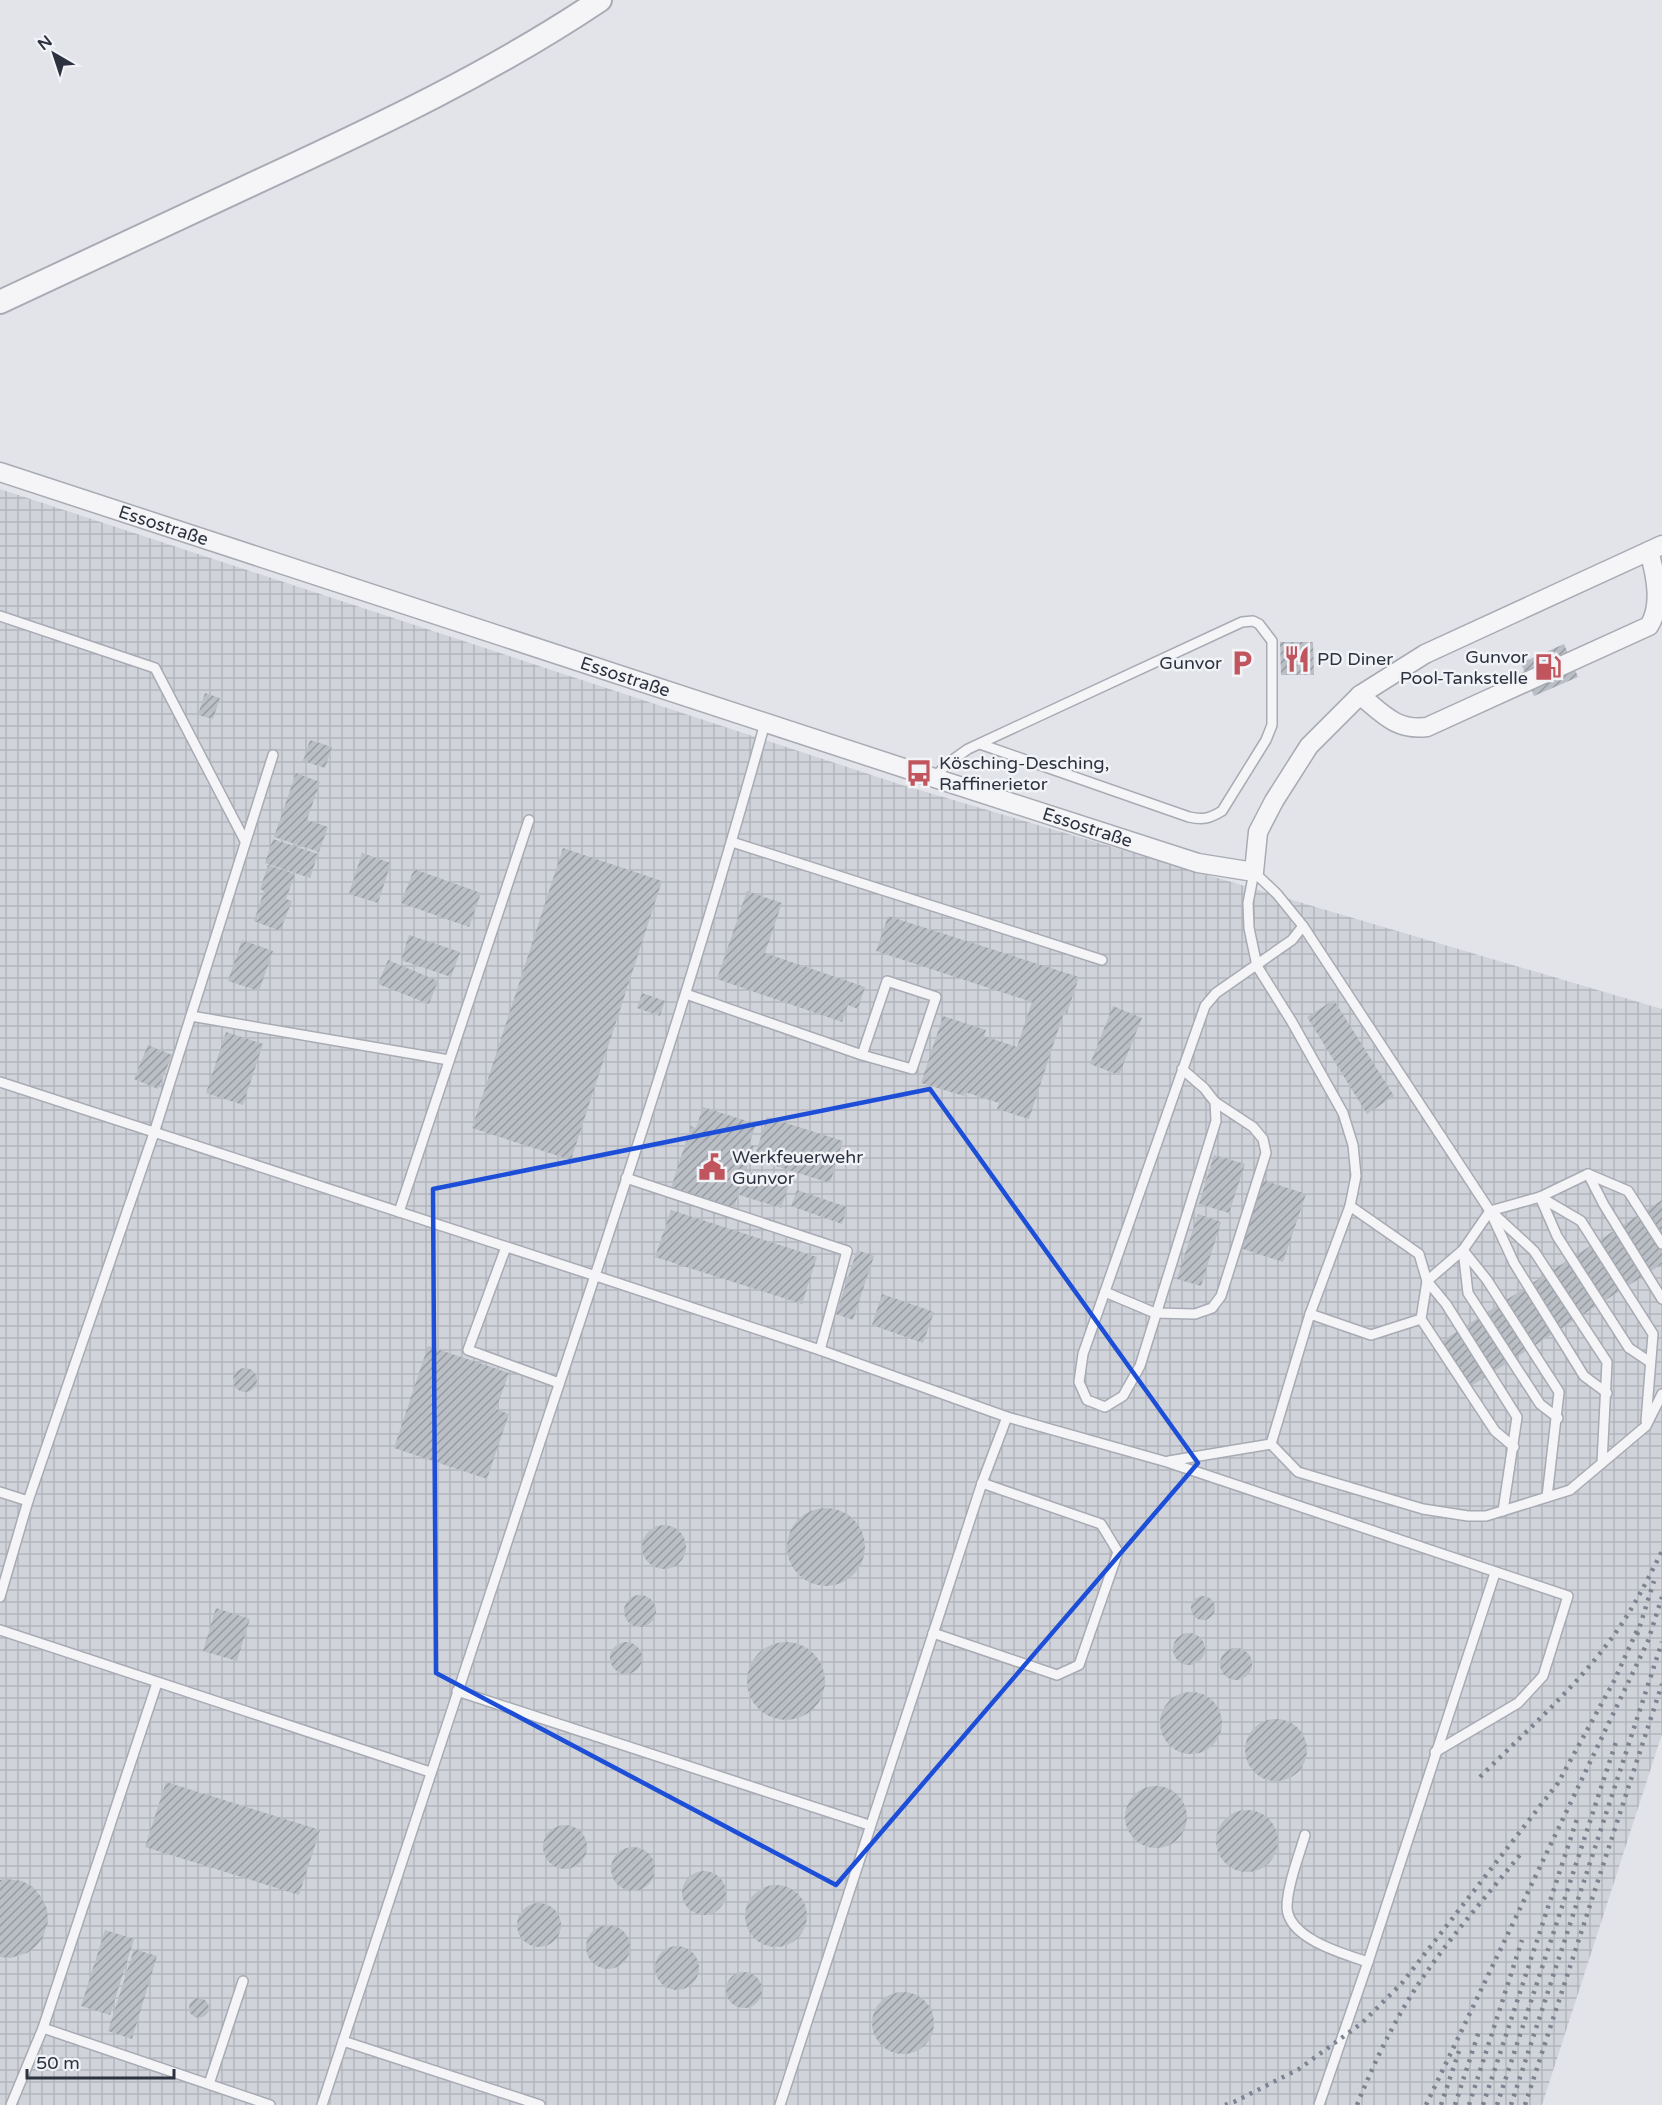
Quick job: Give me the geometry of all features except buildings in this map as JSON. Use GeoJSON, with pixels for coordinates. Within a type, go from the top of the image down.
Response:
{"type":"FeatureCollection","features":[{"type":"Feature","properties":{"kind":"street"},"geometry":{"type":"LineString","coordinates":[[0,302],[331,148],[424,102],[563,25],[600,0]]}},
{"type":"Feature","properties":{"kind":"street","name":"Essostraße"},"geometry":{"type":"LineString","coordinates":[[0,472],[1198,863],[1254,872]]}},
{"type":"Feature","properties":{"kind":"street"},"geometry":{"type":"LineString","coordinates":[[1254,872],[1258,832],[1274,801],[1309,746],[1360,695],[1425,654],[1656,548],[1661,606],[1655,621],[1649,626],[1427,727],[1415,729],[1399,726],[1360,695]]}},
{"type":"Feature","properties":{"kind":"lane"},"geometry":{"type":"LineString","coordinates":[[0,616],[155,668],[245,841]]}},
{"type":"Feature","properties":{"kind":"lane"},"geometry":{"type":"LineString","coordinates":[[934,778],[947,764],[968,749],[1242,621],[1253,621],[1259,624],[1272,640],[1272,725],[1266,740],[1222,811],[1211,818],[1201,820],[980,744]]}},
{"type":"Feature","properties":{"kind":"lane"},"geometry":{"type":"LineString","coordinates":[[322,2105],[430,1772],[596,1276],[686,994],[765,723]]}},
{"type":"Feature","properties":{"kind":"lane"},"geometry":{"type":"LineString","coordinates":[[0,1597],[28,1501],[154,1133],[273,754]]}},
{"type":"Feature","properties":{"kind":"lane"},"geometry":{"type":"LineString","coordinates":[[399,1212],[529,820]]}},
{"type":"Feature","properties":{"kind":"lane"},"geometry":{"type":"LineString","coordinates":[[732,842],[1102,960]]}},
{"type":"Feature","properties":{"kind":"lane"},"geometry":{"type":"LineString","coordinates":[[1254,872],[1277,894],[1303,926],[1490,1211],[1514,1263],[1584,1376],[1607,1393]]}},
{"type":"Feature","properties":{"kind":"lane"},"geometry":{"type":"LineString","coordinates":[[1254,872],[1248,903],[1249,928],[1257,966],[1292,1022],[1343,1113],[1353,1145],[1356,1176],[1350,1206],[1310,1314],[1271,1444]]}},
{"type":"Feature","properties":{"kind":"lane"},"geometry":{"type":"LineString","coordinates":[[1215,1102],[1216,1121],[1140,1366],[1123,1396],[1105,1407],[1087,1400],[1079,1382],[1083,1354],[1205,1006],[1216,993],[1292,940],[1303,926]]}},
{"type":"Feature","properties":{"kind":"lane"},"geometry":{"type":"LineString","coordinates":[[686,994],[862,1055],[912,1069],[936,997],[887,981],[862,1055]]}},
{"type":"Feature","properties":{"kind":"lane"},"geometry":{"type":"LineString","coordinates":[[191,1016],[449,1060]]}},
{"type":"Feature","properties":{"kind":"lane"},"geometry":{"type":"LineString","coordinates":[[1105,1292],[1155,1313],[1195,1314],[1212,1308],[1221,1296],[1266,1153],[1263,1139],[1253,1127],[1215,1102],[1204,1088],[1182,1069]]}},
{"type":"Feature","properties":{"kind":"lane"},"geometry":{"type":"LineString","coordinates":[[0,1082],[820,1350],[1007,1417],[1167,1461],[1568,1596],[1543,1676],[1518,1703],[1435,1752]]}},
{"type":"Feature","properties":{"kind":"lane"},"geometry":{"type":"LineString","coordinates":[[1588,1174],[1604,1205],[1662,1299]]}},
{"type":"Feature","properties":{"kind":"lane"},"geometry":{"type":"LineString","coordinates":[[1514,1447],[1495,1431],[1421,1319],[1427,1281],[1463,1250],[1490,1211],[1540,1197],[1588,1174],[1628,1191],[1662,1244]]}},
{"type":"Feature","properties":{"kind":"lane"},"geometry":{"type":"LineString","coordinates":[[626,1178],[847,1251],[820,1350]]}},
{"type":"Feature","properties":{"kind":"lane"},"geometry":{"type":"LineString","coordinates":[[1540,1197],[1581,1221],[1653,1334],[1646,1426]]}},
{"type":"Feature","properties":{"kind":"lane"},"geometry":{"type":"LineString","coordinates":[[1540,1197],[1557,1236],[1629,1348],[1650,1362]]}},
{"type":"Feature","properties":{"kind":"lane"},"geometry":{"type":"LineString","coordinates":[[1350,1206],[1419,1254],[1427,1281],[1446,1304],[1517,1417],[1503,1511]]}},
{"type":"Feature","properties":{"kind":"lane"},"geometry":{"type":"LineString","coordinates":[[1490,1211],[1534,1251],[1607,1362],[1602,1463]]}},
{"type":"Feature","properties":{"kind":"lane"},"geometry":{"type":"LineString","coordinates":[[506,1247],[468,1350],[559,1383]]}},
{"type":"Feature","properties":{"kind":"lane"},"geometry":{"type":"LineString","coordinates":[[1463,1250],[1468,1293],[1540,1404],[1558,1418]]}},
{"type":"Feature","properties":{"kind":"lane"},"geometry":{"type":"LineString","coordinates":[[1463,1250],[1487,1280],[1559,1392],[1558,1418],[1547,1497]]}},
{"type":"Feature","properties":{"kind":"lane"},"geometry":{"type":"LineString","coordinates":[[1310,1314],[1371,1335],[1421,1319]]}},
{"type":"Feature","properties":{"kind":"lane"},"geometry":{"type":"LineString","coordinates":[[1271,1444],[1298,1473],[1423,1509],[1468,1516],[1486,1516],[1570,1490],[1646,1426],[1662,1394]]}},
{"type":"Feature","properties":{"kind":"lane"},"geometry":{"type":"LineString","coordinates":[[780,2105],[869,1825],[982,1483],[1007,1417]]}},
{"type":"Feature","properties":{"kind":"lane"},"geometry":{"type":"LineString","coordinates":[[1167,1461],[1271,1444]]}},
{"type":"Feature","properties":{"kind":"lane"},"geometry":{"type":"LineString","coordinates":[[933,1633],[1057,1675],[1079,1665],[1118,1552],[1101,1524],[982,1483]]}},
{"type":"Feature","properties":{"kind":"lane"},"geometry":{"type":"LineString","coordinates":[[0,1492],[28,1501]]}},
{"type":"Feature","properties":{"kind":"lane"},"geometry":{"type":"LineString","coordinates":[[1320,2105],[1495,1573]]}},
{"type":"Feature","properties":{"kind":"lane"},"geometry":{"type":"LineString","coordinates":[[0,1630],[430,1772]]}},
{"type":"Feature","properties":{"kind":"lane"},"geometry":{"type":"LineString","coordinates":[[11,2105],[43,2028],[157,1683]]}},
{"type":"Feature","properties":{"kind":"lane"},"geometry":{"type":"LineString","coordinates":[[458,1691],[869,1825]]}},
{"type":"Feature","properties":{"kind":"lane"},"geometry":{"type":"LineString","coordinates":[[1305,1835],[1288,1894],[1287,1909],[1290,1919],[1323,1947],[1368,1962]]}},
{"type":"Feature","properties":{"kind":"lane"},"geometry":{"type":"LineString","coordinates":[[209,2084],[243,1981]]}},
{"type":"Feature","properties":{"kind":"lane"},"geometry":{"type":"LineString","coordinates":[[43,2028],[270,2105]]}},
{"type":"Feature","properties":{"kind":"lane"},"geometry":{"type":"LineString","coordinates":[[343,2041],[540,2105]]}},
{"type":"Feature","properties":{"kind":"highlighted area"},"geometry":{"type":"Polygon","coordinates":[[[930,1089],[1198,1463],[836,1885],[436,1673],[433,1189],[930,1089]]]}},
{"type":"Feature","properties":{"kind":"shaded area"},"geometry":{"type":"Polygon","coordinates":[[[0,489],[899,784],[1662,1009],[1662,1734],[1542,2105],[0,2105],[0,489]]]}},
{"type":"Feature","properties":{"kind":"railway"},"geometry":{"type":"LineString","coordinates":[[1480,1777],[1563,1696],[1594,1661],[1631,1610],[1662,1551]]}},
{"type":"Feature","properties":{"kind":"railway"},"geometry":{"type":"LineString","coordinates":[[1637,1635],[1654,1581]]}},
{"type":"Feature","properties":{"kind":"railway"},"geometry":{"type":"LineString","coordinates":[[1426,2105],[1648,1641],[1662,1597]]}},
{"type":"Feature","properties":{"kind":"railway"},"geometry":{"type":"LineString","coordinates":[[1225,2105],[1299,2069],[1362,2023],[1402,1983],[1558,1783],[1614,1681],[1639,1626]]}},
{"type":"Feature","properties":{"kind":"railway"},"geometry":{"type":"LineString","coordinates":[[1511,2105],[1662,1642]]}},
{"type":"Feature","properties":{"kind":"railway"},"geometry":{"type":"LineString","coordinates":[[1525,2105],[1662,1684]]}},
{"type":"Feature","properties":{"kind":"railway"},"geometry":{"type":"LineString","coordinates":[[1497,2105],[1616,1742]]}},
{"type":"Feature","properties":{"kind":"railway"},"geometry":{"type":"LineString","coordinates":[[1483,2105],[1577,1819]]}},
{"type":"Feature","properties":{"kind":"railway"},"geometry":{"type":"LineString","coordinates":[[1357,2105],[1388,2036],[1417,1986],[1523,1851]]}},
{"type":"Feature","properties":{"kind":"railway"},"geometry":{"type":"LineString","coordinates":[[1469,2105],[1522,1940]]}},
{"type":"Feature","properties":{"kind":"railway"},"geometry":{"type":"LineString","coordinates":[[1455,2105],[1479,2031]]}},
{"type":"Feature","properties":{"kind":"railway"},"geometry":{"type":"LineString","coordinates":[[1441,2105],[1459,2051]]}},
{"type":"Feature","properties":{"kind":"place","name":"PD Diner"},"geometry":{"type":"Point","coordinates":[1297,659]}},
{"type":"Feature","properties":{"kind":"place","name":"Gunvor"},"geometry":{"type":"Point","coordinates":[1242,663]}},
{"type":"Feature","properties":{"kind":"place","name":"Gunvor Pool-Tankstelle"},"geometry":{"type":"Point","coordinates":[1548,667]}},
{"type":"Feature","properties":{"kind":"place","name":"Kösching-Desching, Raffinerietor"},"geometry":{"type":"Point","coordinates":[919,773]}},
{"type":"Feature","properties":{"kind":"place","name":"Werkfeuerwehr Gunvor"},"geometry":{"type":"Point","coordinates":[712,1167]}}]}
